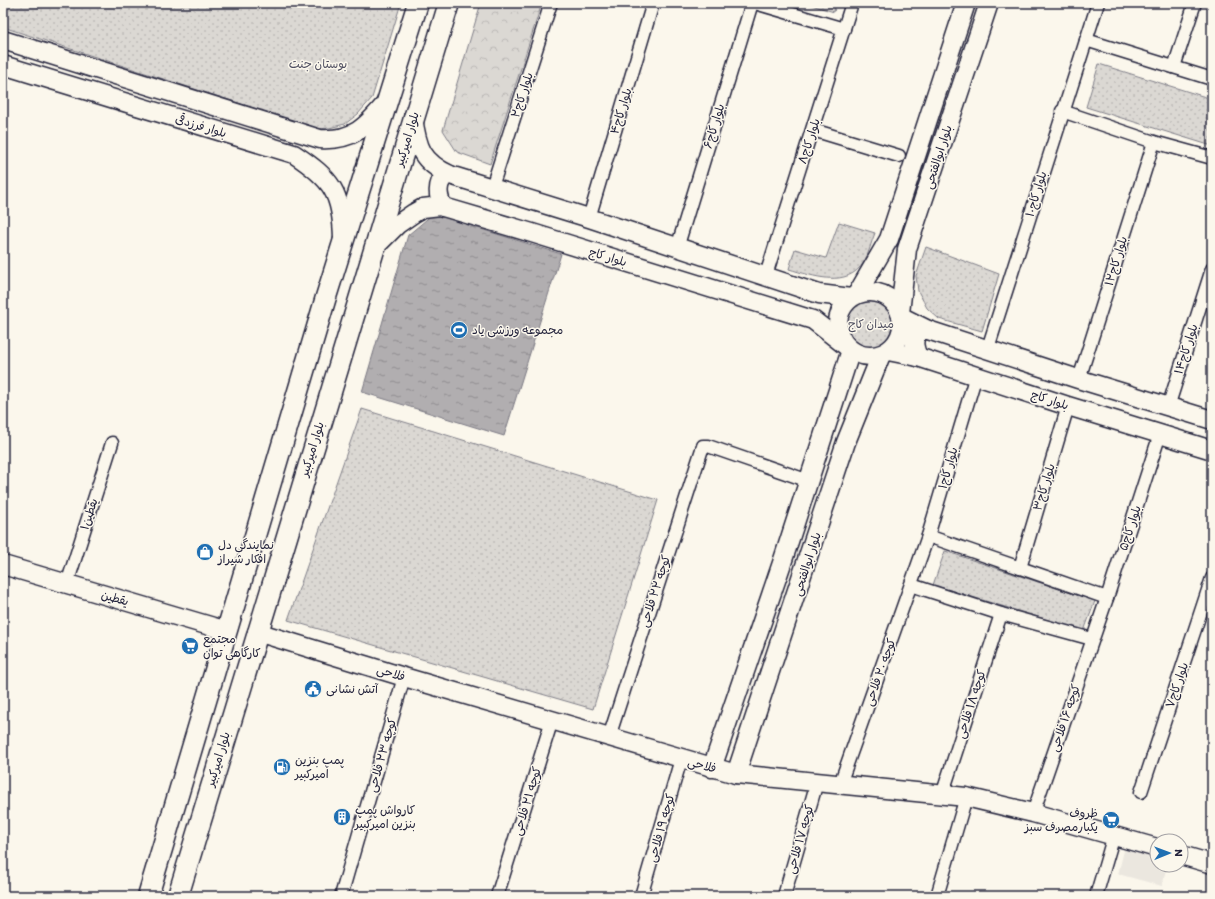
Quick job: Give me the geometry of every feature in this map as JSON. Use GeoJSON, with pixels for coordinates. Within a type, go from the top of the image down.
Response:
{"type":"FeatureCollection","features":[{"type":"Feature","properties":{"kind":"main road"},"geometry":{"type":"LineString","coordinates":[[148,896],[323,305],[418,3]]}},
{"type":"Feature","properties":{"kind":"main road","name":"بلوار امیرکبیر"},"geometry":{"type":"LineString","coordinates":[[178,896],[449,3]]}},
{"type":"Feature","properties":{"kind":"street","name":"بلوار کاج۲"},"geometry":{"type":"LineString","coordinates":[[492,188],[551,3]]}},
{"type":"Feature","properties":{"kind":"street","name":"بلوار کاج۴"},"geometry":{"type":"LineString","coordinates":[[588,218],[653,3]]}},
{"type":"Feature","properties":{"kind":"street","name":"بلوار کاج۶"},"geometry":{"type":"LineString","coordinates":[[677,248],[752,3]]}},
{"type":"Feature","properties":{"kind":"street"},"geometry":{"type":"LineString","coordinates":[[755,3],[844,29]]}},
{"type":"Feature","properties":{"kind":"street","name":"بلوار ابوالفتحی"},"geometry":{"type":"LineString","coordinates":[[854,296],[889,239],[966,3]]}},
{"type":"Feature","properties":{"kind":"street","name":"بلوار ابوالفتحی"},"geometry":{"type":"LineString","coordinates":[[901,315],[908,249],[989,3]]}},
{"type":"Feature","properties":{"kind":"street","name":"بلوار کاج۱۰"},"geometry":{"type":"LineString","coordinates":[[988,348],[1062,111],[1098,3]]}},
{"type":"Feature","properties":{"kind":"street"},"geometry":{"type":"LineString","coordinates":[[1174,67],[1195,3]]}},
{"type":"Feature","properties":{"kind":"street","name":"بلوار کاج۸"},"geometry":{"type":"LineString","coordinates":[[766,275],[813,130],[851,4]]}},
{"type":"Feature","properties":{"kind":"street"},"geometry":{"type":"LineString","coordinates":[[958,26],[979,35]]}},
{"type":"Feature","properties":{"kind":"street","name":"بلوار فرزدقی"},"geometry":{"type":"LineString","coordinates":[[3,40],[320,139],[334,140],[348,137],[365,126],[386,102]]}},
{"type":"Feature","properties":{"kind":"street"},"geometry":{"type":"LineString","coordinates":[[1086,40],[1212,79]]}},
{"type":"Feature","properties":{"kind":"street","name":"بلوار فرزدقی"},"geometry":{"type":"LineString","coordinates":[[3,65],[294,154],[318,170],[332,187],[341,211],[343,244]]}},
{"type":"Feature","properties":{"kind":"street"},"geometry":{"type":"LineString","coordinates":[[1062,111],[1154,142],[1212,158]]}},
{"type":"Feature","properties":{"kind":"street"},"geometry":{"type":"LineString","coordinates":[[414,118],[415,132],[425,157],[434,168],[450,175],[541,205],[588,218],[677,248],[766,275],[819,294],[827,298],[830,310],[825,318],[813,320]]}},
{"type":"Feature","properties":{"kind":"street"},"geometry":{"type":"LineString","coordinates":[[813,130],[899,156]]}},
{"type":"Feature","properties":{"kind":"street"},"geometry":{"type":"LineString","coordinates":[[294,154],[305,154],[311,147],[310,138],[300,133]]}},
{"type":"Feature","properties":{"kind":"street","name":"بلوار کاج۱۲"},"geometry":{"type":"LineString","coordinates":[[1079,379],[1154,142]]}},
{"type":"Feature","properties":{"kind":"street"},"geometry":{"type":"LineString","coordinates":[[443,207],[440,202],[438,187],[441,179],[450,175]]}},
{"type":"Feature","properties":{"kind":"street"},"geometry":{"type":"LineString","coordinates":[[532,233],[541,205]]}},
{"type":"Feature","properties":{"kind":"street","name":"بلوار کاج"},"geometry":{"type":"LineString","coordinates":[[374,248],[398,224],[414,213],[423,208],[443,207],[813,320],[848,348]]}},
{"type":"Feature","properties":{"kind":"street"},"geometry":{"type":"LineString","coordinates":[[889,239],[887,254],[891,259],[900,259],[908,249]]}},
{"type":"Feature","properties":{"kind":"street","name":"بلوار کاج۱۴"},"geometry":{"type":"LineString","coordinates":[[1168,407],[1212,269]]}},
{"type":"Feature","properties":{"kind":"street"},"geometry":{"type":"LineString","coordinates":[[819,294],[854,296],[867,292],[878,292],[888,296],[895,304],[901,315],[901,333],[894,346],[884,353],[865,356],[848,348],[840,334],[838,321],[844,304],[854,296]]}},
{"type":"Feature","properties":{"kind":"street"},"geometry":{"type":"LineString","coordinates":[[901,315],[928,330],[1212,420]]}},
{"type":"Feature","properties":{"kind":"street"},"geometry":{"type":"LineString","coordinates":[[918,357],[913,346],[916,336],[922,330],[928,330]]}},
{"type":"Feature","properties":{"kind":"street","name":"بلوار ابوالفتحی"},"geometry":{"type":"LineString","coordinates":[[712,768],[782,563],[841,377],[848,348]]}},
{"type":"Feature","properties":{"kind":"street","name":"بلوار ابوالفتحی"},"geometry":{"type":"LineString","coordinates":[[736,774],[805,570],[846,442],[866,388],[884,353]]}},
{"type":"Feature","properties":{"kind":"street","name":"بلوار کاج"},"geometry":{"type":"LineString","coordinates":[[884,353],[918,357],[1068,406],[1212,450]]}},
{"type":"Feature","properties":{"kind":"street"},"geometry":{"type":"LineString","coordinates":[[841,377],[851,369],[859,370],[865,374],[866,388]]}},
{"type":"Feature","properties":{"kind":"street","name":"بلوار کاج۱"},"geometry":{"type":"LineString","coordinates":[[920,560],[976,375]]}},
{"type":"Feature","properties":{"kind":"street"},"geometry":{"type":"LineString","coordinates":[[1114,420],[1123,392]]}},
{"type":"Feature","properties":{"kind":"street","name":"بلوار کاج۳"},"geometry":{"type":"LineString","coordinates":[[1020,568],[1068,406]]}},
{"type":"Feature","properties":{"kind":"street","name":"بلوار کاج۵"},"geometry":{"type":"LineString","coordinates":[[1098,623],[1160,434]]}},
{"type":"Feature","properties":{"kind":"street","name":"یقطین۱"},"geometry":{"type":"LineString","coordinates":[[67,584],[112,443]]}},
{"type":"Feature","properties":{"kind":"street","name":"کوچه ۲۲ فلاحی"},"geometry":{"type":"LineString","coordinates":[[609,737],[703,446],[708,446],[808,481]]}},
{"type":"Feature","properties":{"kind":"street"},"geometry":{"type":"LineString","coordinates":[[928,536],[1107,598]]}},
{"type":"Feature","properties":{"kind":"street","name":"کوچه ۲۰ فلاحی"},"geometry":{"type":"LineString","coordinates":[[840,784],[920,560]]}},
{"type":"Feature","properties":{"kind":"street"},"geometry":{"type":"LineString","coordinates":[[782,563],[805,570]]}},
{"type":"Feature","properties":{"kind":"street","name":"یقطین"},"geometry":{"type":"LineString","coordinates":[[3,566],[227,631]]}},
{"type":"Feature","properties":{"kind":"street","name":"بلوار کاج۷"},"geometry":{"type":"LineString","coordinates":[[1141,792],[1212,578]]}},
{"type":"Feature","properties":{"kind":"street"},"geometry":{"type":"LineString","coordinates":[[911,585],[1001,614],[1092,639]]}},
{"type":"Feature","properties":{"kind":"street","name":"کوچه ۱۸ فلاحی"},"geometry":{"type":"LineString","coordinates":[[942,795],[1001,614]]}},
{"type":"Feature","properties":{"kind":"street","name":"کوچه ۱۶ فلاحی"},"geometry":{"type":"LineString","coordinates":[[1033,813],[1098,623]]}},
{"type":"Feature","properties":{"kind":"street","name":"فلاحی"},"geometry":{"type":"LineString","coordinates":[[257,632],[404,677],[736,774],[966,797],[1033,813],[1149,846]]}},
{"type":"Feature","properties":{"kind":"street","name":"کوچه ۲۳ فلاحی"},"geometry":{"type":"LineString","coordinates":[[341,896],[404,677]]}},
{"type":"Feature","properties":{"kind":"street","name":"کوچه ۲۱ فلاحی"},"geometry":{"type":"LineString","coordinates":[[497,896],[552,720]]}},
{"type":"Feature","properties":{"kind":"street","name":"کوچه ۱۹ فلاحی"},"geometry":{"type":"LineString","coordinates":[[641,896],[681,759]]}},
{"type":"Feature","properties":{"kind":"street","name":"کوچه ۱۷ فلاحی"},"geometry":{"type":"LineString","coordinates":[[784,896],[817,782]]}},
{"type":"Feature","properties":{"kind":"street"},"geometry":{"type":"LineString","coordinates":[[937,896],[966,797]]}},
{"type":"Feature","properties":{"kind":"street"},"geometry":{"type":"LineString","coordinates":[[1096,896],[1114,836]]}},
{"type":"Feature","properties":{"kind":"street"},"geometry":{"type":"LineString","coordinates":[[1189,857],[1212,864]]}},
{"type":"Feature","properties":{"kind":"shaded area"},"geometry":{"type":"Polygon","coordinates":[[[1127,839],[1149,846],[1149,873],[1165,873],[1162,886],[1118,874],[1127,839]]]}},
{"type":"Feature","properties":{"kind":"green space","name":"بوستان جنت"},"geometry":{"type":"Polygon","coordinates":[[[3,3],[401,3],[372,98],[358,114],[345,124],[318,129],[3,27],[3,3]]]}},
{"type":"Feature","properties":{"kind":"green space"},"geometry":{"type":"Polygon","coordinates":[[[481,3],[542,3],[490,164],[457,152],[443,130],[481,3]]]}},
{"type":"Feature","properties":{"kind":"green space"},"geometry":{"type":"Polygon","coordinates":[[[805,3],[836,3],[834,12],[805,3]]]}},
{"type":"Feature","properties":{"kind":"green space"},"geometry":{"type":"Polygon","coordinates":[[[1099,64],[1212,99],[1212,146],[1086,107],[1099,64]]]}},
{"type":"Feature","properties":{"kind":"green space"},"geometry":{"type":"Polygon","coordinates":[[[839,222],[875,233],[866,259],[857,270],[839,278],[829,278],[808,275],[789,269],[795,249],[826,258],[839,222]]]}},
{"type":"Feature","properties":{"kind":"green space"},"geometry":{"type":"Polygon","coordinates":[[[926,247],[999,274],[982,331],[939,319],[927,308],[918,291],[916,276],[926,247]]]}},
{"type":"Feature","properties":{"kind":"green space","name":"میدان کاج"},"geometry":{"type":"Polygon","coordinates":[[[866,299],[876,299],[889,306],[896,319],[896,329],[889,342],[876,349],[866,349],[857,345],[850,338],[846,329],[846,319],[850,310],[857,303],[866,299]]]}},
{"type":"Feature","properties":{"kind":"green space"},"geometry":{"type":"Polygon","coordinates":[[[362,409],[658,500],[593,709],[288,620],[362,409]]]}},
{"type":"Feature","properties":{"kind":"green space"},"geometry":{"type":"Polygon","coordinates":[[[945,551],[1095,601],[1084,631],[933,585],[945,551]]]}},
{"type":"Feature","properties":{"kind":"water","name":"مجموعه ورزشی یاد"},"geometry":{"type":"Polygon","coordinates":[[[433,214],[561,254],[504,436],[362,392],[408,235],[433,214]]]}},
{"type":"Feature","properties":{"kind":"place","name":"مجموعه ورزشی یاد"},"geometry":{"type":"Point","coordinates":[459,330]}},
{"type":"Feature","properties":{"kind":"place","name":"نمایندگی دل افکار شیراز"},"geometry":{"type":"Point","coordinates":[205,552]}},
{"type":"Feature","properties":{"kind":"place","name":"مجتمع کارگاهی توان"},"geometry":{"type":"Point","coordinates":[190,646]}},
{"type":"Feature","properties":{"kind":"place","name":"آتش نشانی"},"geometry":{"type":"Point","coordinates":[313,689]}},
{"type":"Feature","properties":{"kind":"place","name":"پمپ بنزین امیرکبیر"},"geometry":{"type":"Point","coordinates":[282,767]}},
{"type":"Feature","properties":{"kind":"place","name":"کارواش پمپ بنزین امیرکبیر"},"geometry":{"type":"Point","coordinates":[342,817]}},
{"type":"Feature","properties":{"kind":"place","name":"ظروف یکبارمصرف سبز"},"geometry":{"type":"Point","coordinates":[1111,820]}}]}
